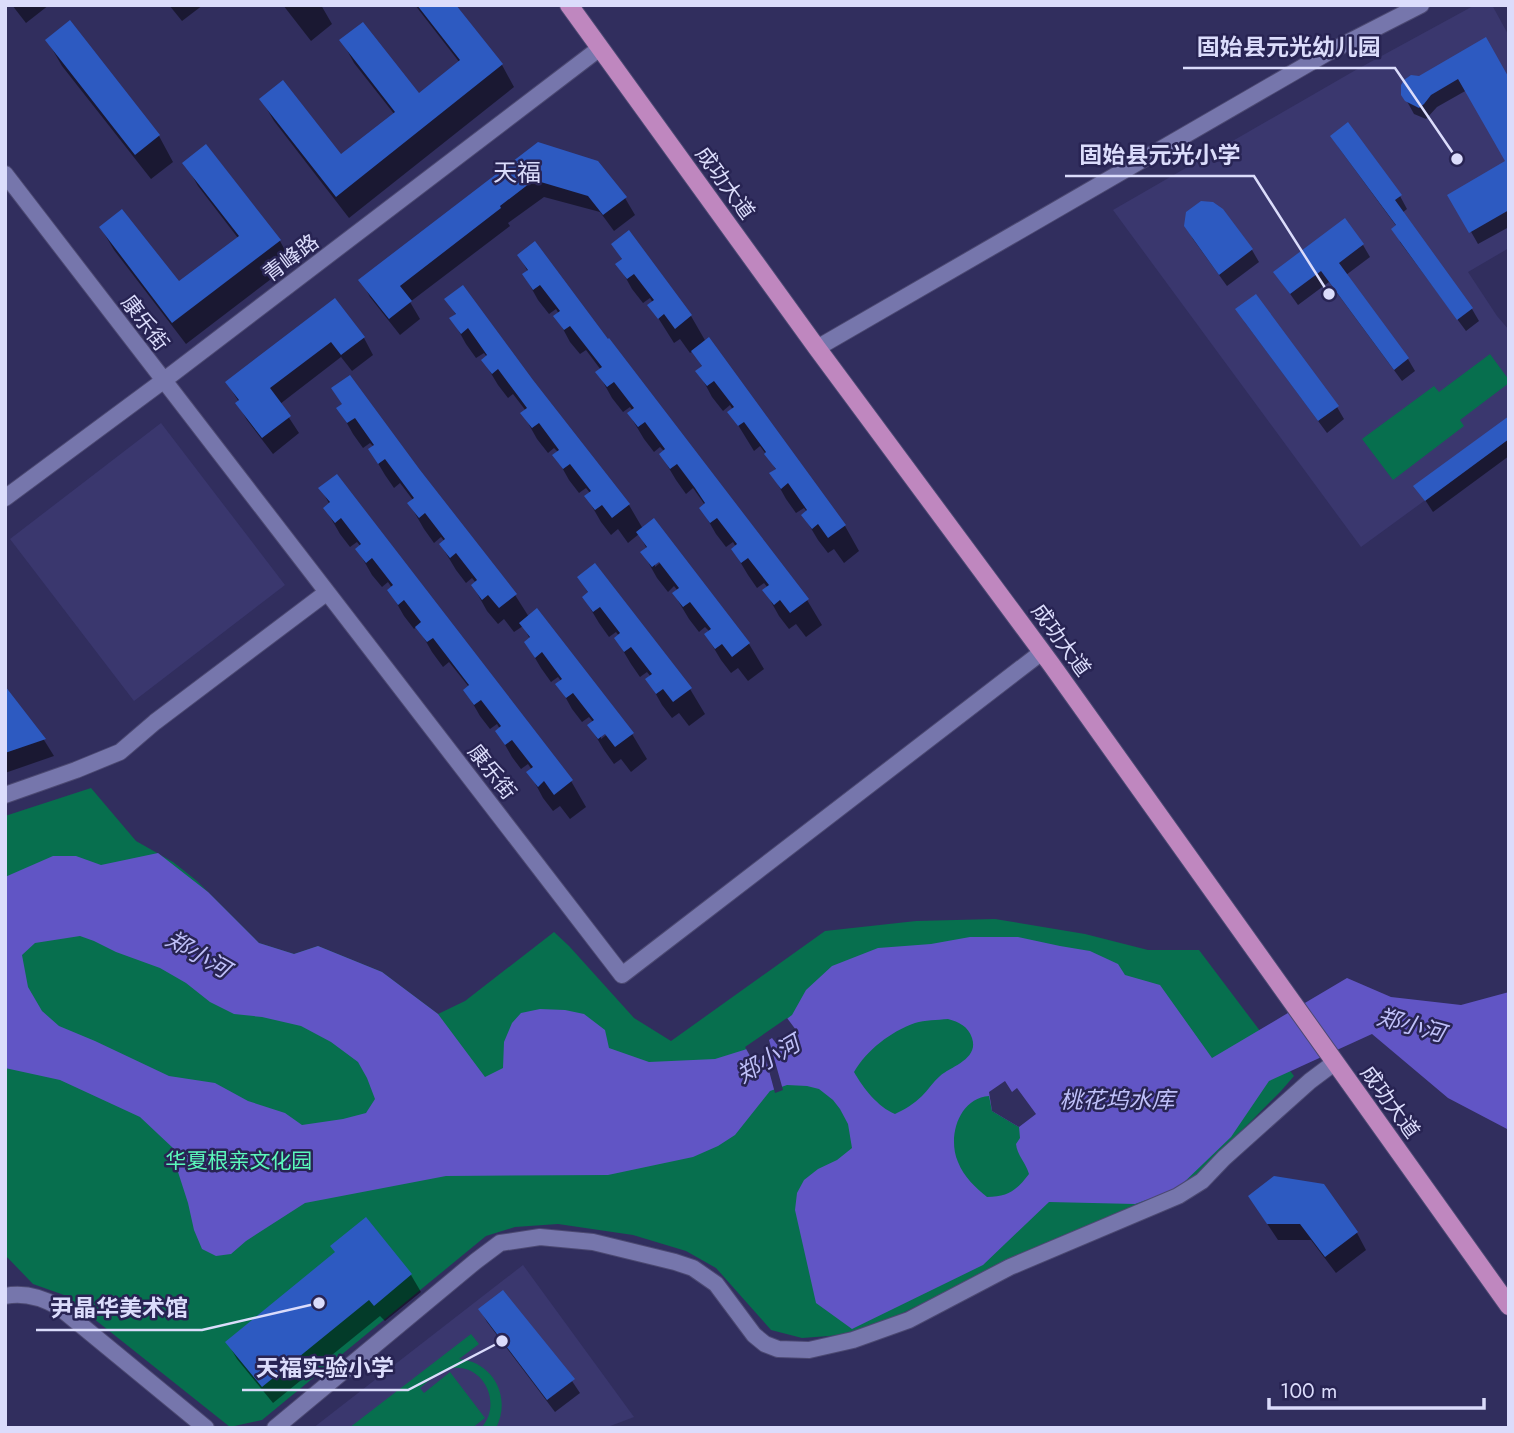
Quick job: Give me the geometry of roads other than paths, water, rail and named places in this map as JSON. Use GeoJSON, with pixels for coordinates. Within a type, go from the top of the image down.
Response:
{"type":"FeatureCollection","features":[{"type":"Feature","properties":{"kind":"main road","name":"成功大道"},"geometry":{"type":"LineString","coordinates":[[569,5],[817,348],[1042,652],[1509,1306]]}},
{"type":"Feature","properties":{"kind":"street"},"geometry":{"type":"LineString","coordinates":[[817,348],[1327,53],[1422,5]]}},
{"type":"Feature","properties":{"kind":"street","name":"青峰路"},"geometry":{"type":"LineString","coordinates":[[5,498],[600,48]]}},
{"type":"Feature","properties":{"kind":"street","name":"康乐街"},"geometry":{"type":"LineString","coordinates":[[5,174],[622,975],[1042,652]]}},
{"type":"Feature","properties":{"kind":"street"},"geometry":{"type":"LineString","coordinates":[[5,795],[120,752],[155,722],[326,593]]}},
{"type":"Feature","properties":{"kind":"street"},"geometry":{"type":"LineString","coordinates":[[275,1428],[476,1261],[500,1243],[510,1241],[540,1237],[593,1242],[692,1268],[716,1284],[754,1335],[778,1349],[809,1350],[853,1340],[909,1320],[1010,1267],[1178,1196],[1202,1181],[1333,1061]]}},
{"type":"Feature","properties":{"kind":"street"},"geometry":{"type":"LineString","coordinates":[[5,1296],[28,1296],[59,1307],[206,1428]]}},
{"type":"Feature","properties":{"kind":"water"},"geometry":{"type":"Polygon","coordinates":[[[158,853],[208,892],[259,943],[294,954],[318,946],[382,972],[438,1014],[485,1077],[503,1068],[504,1042],[512,1023],[521,1013],[540,1009],[584,1014],[605,1030],[609,1048],[649,1062],[715,1059],[747,1049],[792,1015],[806,990],[832,966],[878,948],[931,944],[970,937],[1018,937],[1090,951],[1118,964],[1125,975],[1160,985],[1212,1058],[1347,978],[1391,997],[1461,1005],[1509,992],[1509,1130],[1448,1098],[1372,1034],[1269,1081],[1231,1137],[1177,1189],[1135,1204],[1049,1202],[983,1265],[852,1329],[816,1303],[795,1210],[797,1193],[804,1180],[852,1148],[848,1124],[840,1109],[819,1089],[807,1086],[787,1085],[770,1091],[735,1135],[693,1157],[608,1175],[446,1176],[305,1203],[246,1241],[231,1254],[216,1256],[202,1249],[194,1230],[174,1149],[140,1117],[60,1080],[5,1068],[5,877],[53,856],[76,856],[101,865],[158,853]],[[80,936],[35,943],[22,955],[28,987],[42,1011],[59,1026],[169,1076],[215,1083],[248,1101],[285,1113],[302,1125],[366,1113],[375,1099],[358,1062],[331,1042],[301,1026],[234,1014],[210,1002],[186,983],[160,968],[80,936]],[[948,1019],[919,1022],[897,1031],[872,1049],[854,1072],[872,1096],[895,1114],[913,1104],[940,1076],[963,1061],[972,1051],[972,1038],[963,1025],[948,1019]],[[989,1096],[979,1098],[963,1111],[958,1120],[955,1152],[960,1167],[974,1185],[987,1197],[1001,1196],[1016,1189],[1029,1174],[1016,1144],[1020,1138],[1019,1127],[992,1111],[989,1096]]]}},
{"type":"Feature","properties":{"kind":"place","name":"固始县元光幼儿园"},"geometry":{"type":"Point","coordinates":[1457,159]}},
{"type":"Feature","properties":{"kind":"place","name":"固始县元光小学"},"geometry":{"type":"Point","coordinates":[1329,294]}},
{"type":"Feature","properties":{"kind":"place","name":"尹晶华美术馆"},"geometry":{"type":"Point","coordinates":[319,1303]}},
{"type":"Feature","properties":{"kind":"place","name":"天福实验小学"},"geometry":{"type":"Point","coordinates":[502,1341]}},
{"type":"Feature","properties":{"kind":"district","name":"天福"},"geometry":{"type":"Point","coordinates":[517,172]}},
{"type":"Feature","properties":{"kind":"water label","name":"郑小河"},"geometry":{"type":"Point","coordinates":[198,954]}},
{"type":"Feature","properties":{"kind":"water label","name":"郑小河"},"geometry":{"type":"Point","coordinates":[1411,1025]}},
{"type":"Feature","properties":{"kind":"water label","name":"郑小河"},"geometry":{"type":"Point","coordinates":[768,1059]}},
{"type":"Feature","properties":{"kind":"water label","name":"桃花坞水库"},"geometry":{"type":"Point","coordinates":[1117,1100]}},
{"type":"Feature","properties":{"kind":"park label","name":"华夏根亲文化园"},"geometry":{"type":"Point","coordinates":[239,1161]}}]}
